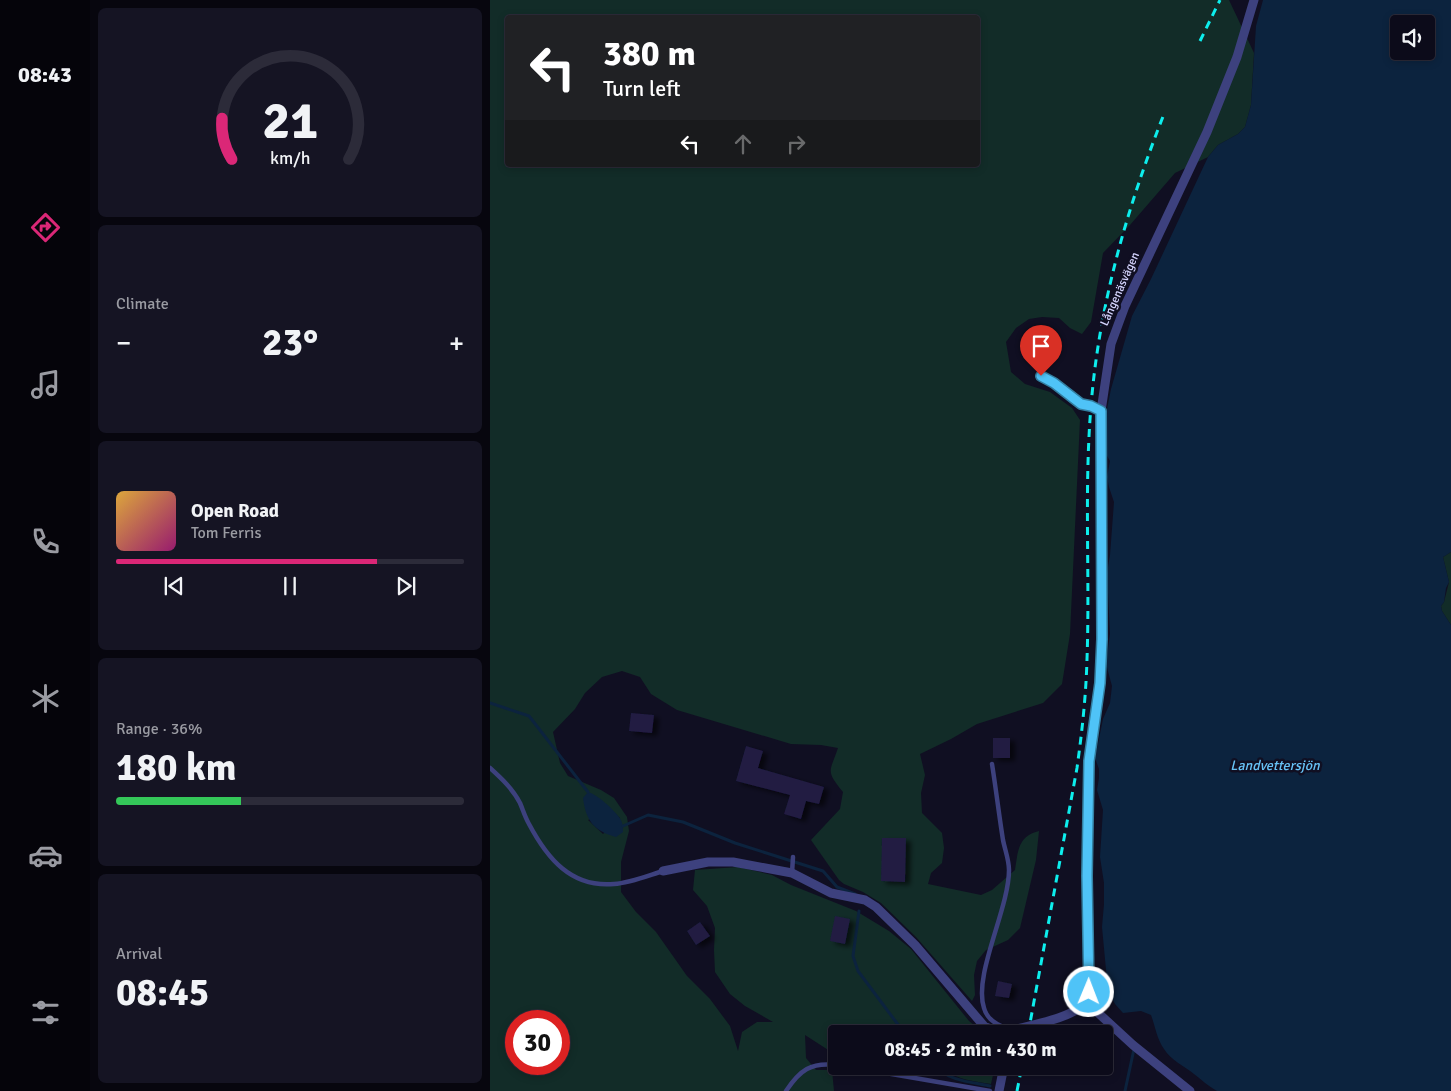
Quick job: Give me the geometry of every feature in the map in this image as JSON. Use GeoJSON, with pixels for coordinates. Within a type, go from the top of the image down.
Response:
{"type":"FeatureCollection","features":[{"type":"Feature","properties":{"kind":"street","name":"Långenäsvägen"},"geometry":{"type":"LineString","coordinates":[[1086,1004],[1089,992],[1087,876],[1089,761],[1100,683],[1102,639],[1101,411],[1110,344],[1116,326],[1207,132],[1237,57],[1254,0]]}},
{"type":"Feature","properties":{"kind":"street"},"geometry":{"type":"LineString","coordinates":[[662,871],[708,862],[733,862],[792,868],[831,893],[864,900],[876,907],[915,945],[983,1025]]}},
{"type":"Feature","properties":{"kind":"street"},"geometry":{"type":"LineString","coordinates":[[1039,1025],[1077,1011],[1086,1004],[1190,1091]]}},
{"type":"Feature","properties":{"kind":"street"},"geometry":{"type":"LineString","coordinates":[[998,1091],[1002,1075]]}},
{"type":"Feature","properties":{"kind":"lane"},"geometry":{"type":"LineString","coordinates":[[1041,376],[1054,383],[1081,404],[1101,411]]}},
{"type":"Feature","properties":{"kind":"lane"},"geometry":{"type":"LineString","coordinates":[[992,764],[1009,872],[1002,910],[984,978],[982,998],[984,1010],[989,1018],[998,1025]]}},
{"type":"Feature","properties":{"kind":"lane"},"geometry":{"type":"LineString","coordinates":[[490,768],[513,792],[542,847],[557,866],[572,875],[591,883],[614,884],[662,871]]}},
{"type":"Feature","properties":{"kind":"lane"},"geometry":{"type":"LineString","coordinates":[[792,868],[793,856]]}},
{"type":"Feature","properties":{"kind":"lane"},"geometry":{"type":"LineString","coordinates":[[786,1091],[800,1074],[811,1066],[828,1064]]}},
{"type":"Feature","properties":{"kind":"lane"},"geometry":{"type":"LineString","coordinates":[[897,1075],[990,1091]]}},
{"type":"Feature","properties":{"kind":"green space"},"geometry":{"type":"Polygon","coordinates":[[[490,0],[1229,0],[1254,53],[1251,105],[1245,127],[1238,134],[1218,145],[1208,157],[1175,173],[1103,253],[1091,322],[1082,334],[1070,328],[1059,318],[1042,317],[1029,319],[1016,328],[1006,342],[1011,372],[1025,384],[1050,392],[1072,408],[1080,420],[1070,634],[1062,684],[1043,703],[977,724],[920,754],[925,775],[921,793],[922,813],[942,833],[944,848],[942,863],[931,873],[928,884],[981,895],[992,890],[1015,870],[1018,851],[1023,841],[1032,833],[1039,831],[1036,860],[1020,928],[1008,940],[986,950],[977,961],[974,975],[975,995],[972,1001],[916,937],[881,903],[839,880],[811,840],[840,809],[843,792],[831,775],[831,767],[838,748],[821,745],[791,744],[677,710],[651,694],[640,677],[622,671],[602,677],[585,693],[575,709],[553,732],[560,763],[568,776],[601,790],[614,798],[627,817],[629,831],[621,862],[621,892],[636,912],[656,932],[687,976],[710,999],[730,1026],[738,1051],[742,1032],[757,1022],[773,1022],[745,1006],[730,994],[715,972],[715,928],[707,906],[693,890],[695,870],[738,867],[772,875],[791,885],[856,911],[889,931],[911,949],[974,1025],[828,1025],[828,1050],[805,1035],[806,1058],[816,1070],[828,1070],[828,1075],[832,1075],[834,1091],[490,1091],[490,0]],[[611,810],[588,820],[603,834],[620,818],[611,810]]]}},
{"type":"Feature","properties":{"kind":"green space"},"geometry":{"type":"Polygon","coordinates":[[[1451,552],[1451,625],[1441,606],[1444,602],[1449,582],[1443,557],[1451,552]]]}},
{"type":"Feature","properties":{"kind":"green space"},"geometry":{"type":"Polygon","coordinates":[[[954,1075],[993,1075],[991,1084],[954,1075]]]}},
{"type":"Feature","properties":{"kind":"water","name":"Landvettersjön"},"geometry":{"type":"Polygon","coordinates":[[[1263,0],[1451,0],[1451,552],[1443,557],[1449,582],[1444,602],[1441,606],[1451,625],[1451,1091],[1217,1091],[1167,1053],[1160,1041],[1151,1015],[1141,1011],[1123,1013],[1115,1004],[1108,991],[1102,927],[1104,883],[1100,857],[1103,810],[1097,790],[1099,769],[1095,758],[1103,719],[1110,703],[1112,686],[1106,664],[1110,634],[1107,573],[1114,502],[1107,477],[1110,461],[1106,454],[1107,409],[1132,316],[1208,157],[1218,145],[1238,134],[1245,127],[1251,105],[1256,26],[1263,0]]]}},
{"type":"Feature","properties":{"kind":"water"},"geometry":{"type":"Polygon","coordinates":[[[588,792],[601,799],[616,814],[622,823],[623,832],[616,837],[608,835],[592,824],[586,813],[583,798],[588,792]]]}},
{"type":"Feature","properties":{"kind":"building"},"geometry":{"type":"Polygon","coordinates":[[[1026,342],[1042,346],[1041,351],[1045,352],[1042,362],[1022,356],[1026,342]]]}},
{"type":"Feature","properties":{"kind":"building"},"geometry":{"type":"Polygon","coordinates":[[[631,713],[654,715],[652,733],[629,731],[631,713]]]}},
{"type":"Feature","properties":{"kind":"building"},"geometry":{"type":"Polygon","coordinates":[[[993,738],[1010,738],[1010,758],[993,758],[993,738]]]}},
{"type":"Feature","properties":{"kind":"building"},"geometry":{"type":"Polygon","coordinates":[[[746,746],[763,751],[758,768],[824,787],[819,804],[806,801],[801,819],[784,814],[790,795],[736,781],[746,746]]]}},
{"type":"Feature","properties":{"kind":"building"},"geometry":{"type":"Polygon","coordinates":[[[882,838],[906,838],[905,882],[881,881],[882,838]]]}},
{"type":"Feature","properties":{"kind":"building"},"geometry":{"type":"Polygon","coordinates":[[[835,916],[850,919],[845,944],[830,941],[835,916]]]}},
{"type":"Feature","properties":{"kind":"building"},"geometry":{"type":"Polygon","coordinates":[[[700,922],[710,936],[696,945],[687,931],[700,922]]]}},
{"type":"Feature","properties":{"kind":"building"},"geometry":{"type":"Polygon","coordinates":[[[998,981],[1012,984],[1009,998],[995,996],[998,981]]]}},
{"type":"Feature","properties":{"kind":"waterway"},"geometry":{"type":"LineString","coordinates":[[490,703],[529,716],[588,792]]}},
{"type":"Feature","properties":{"kind":"waterway"},"geometry":{"type":"LineString","coordinates":[[623,826],[648,815],[683,822],[735,843],[823,871],[837,887],[855,894]]}},
{"type":"Feature","properties":{"kind":"waterway"},"geometry":{"type":"LineString","coordinates":[[859,911],[853,956],[858,971],[898,1025]]}},
{"type":"Feature","properties":{"kind":"waterway"},"geometry":{"type":"LineString","coordinates":[[1125,1091],[1134,1049]]}},
{"type":"Feature","properties":{"kind":"waterway"},"geometry":{"type":"LineString","coordinates":[[947,1075],[968,1082],[990,1086]]}},
{"type":"Feature","properties":{"kind":"railway"},"geometry":{"type":"LineString","coordinates":[[1200,41],[1220,0]]}},
{"type":"Feature","properties":{"kind":"railway"},"geometry":{"type":"LineString","coordinates":[[1030,1025],[1077,768],[1084,714],[1088,627],[1088,469],[1095,368],[1108,294],[1117,257],[1138,185],[1164,114]]}},
{"type":"Feature","properties":{"kind":"railway"},"geometry":{"type":"LineString","coordinates":[[1017,1091],[1020,1075]]}},
{"type":"Feature","properties":{"kind":"route"},"geometry":{"type":"LineString","coordinates":[[1041,376],[1072,395],[1081,404],[1101,411],[1102,639],[1100,683],[1089,761],[1087,876],[1089,992]]}}]}
